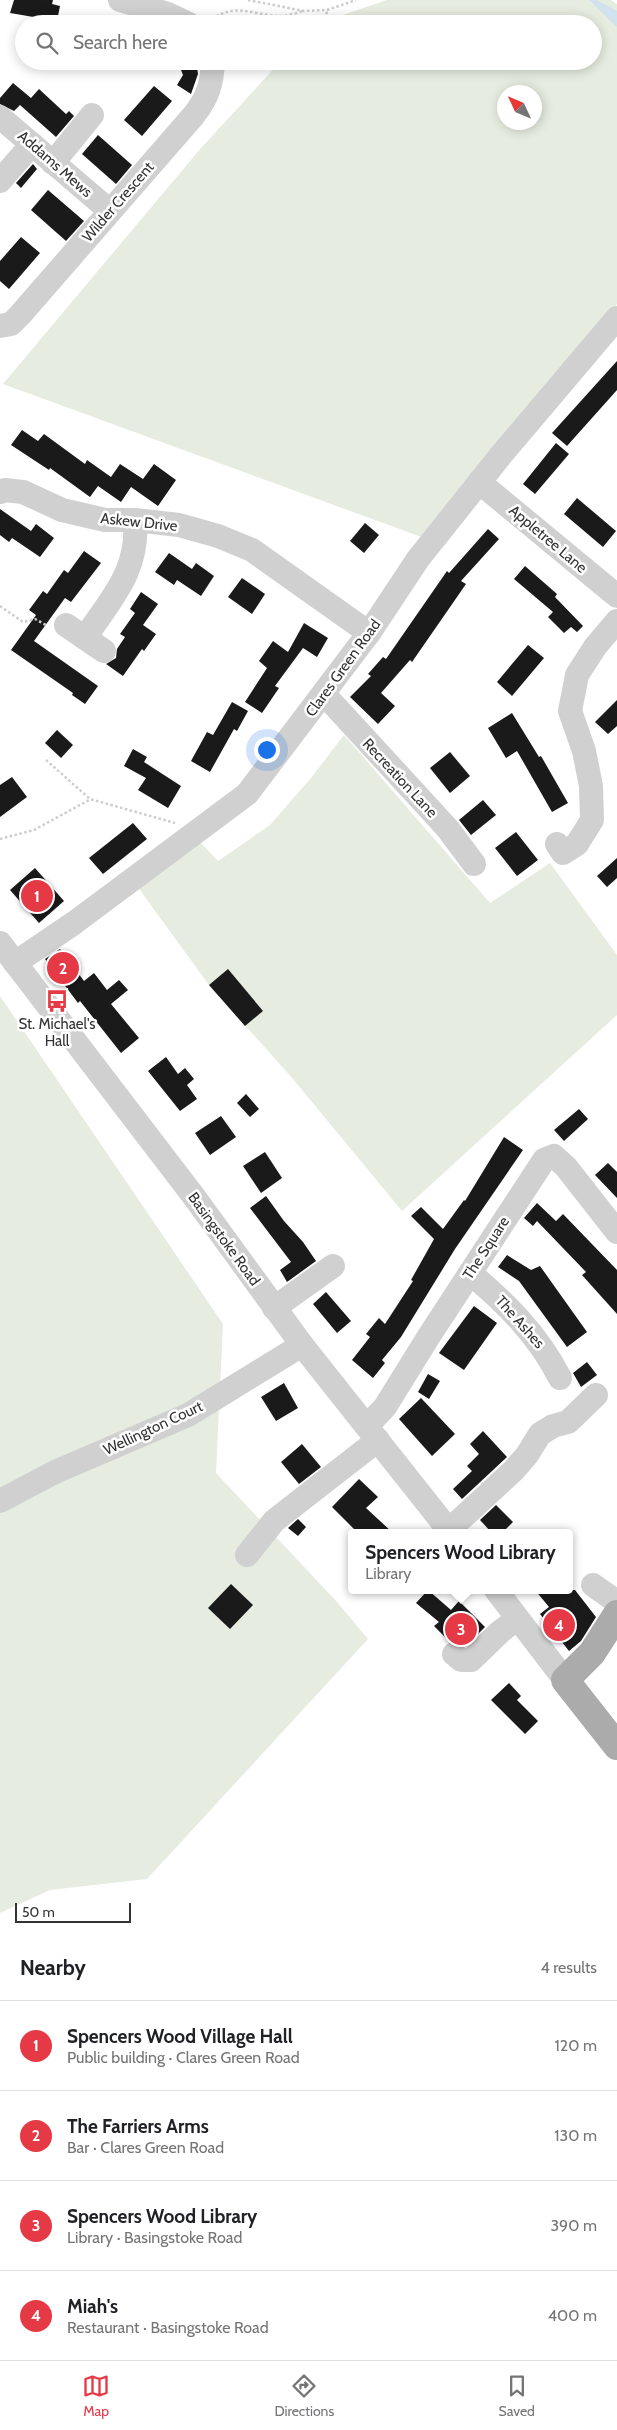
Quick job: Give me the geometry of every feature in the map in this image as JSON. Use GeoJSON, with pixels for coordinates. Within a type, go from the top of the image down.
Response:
{"type":"FeatureCollection","features":[{"type":"Feature","properties":{"kind":"main road"},"geometry":{"type":"LineString","coordinates":[[617,1614],[592,1653],[565,1680],[617,1746]]}},
{"type":"Feature","properties":{"kind":"street"},"geometry":{"type":"LineString","coordinates":[[120,0],[170,15]]}},
{"type":"Feature","properties":{"kind":"street","name":"Wilder Crescent"},"geometry":{"type":"LineString","coordinates":[[0,326],[11,324],[206,99],[212,80],[212,70]]}},
{"type":"Feature","properties":{"kind":"street"},"geometry":{"type":"LineString","coordinates":[[53,163],[92,114]]}},
{"type":"Feature","properties":{"kind":"street","name":"Addams Mews"},"geometry":{"type":"LineString","coordinates":[[0,118],[110,212]]}},
{"type":"Feature","properties":{"kind":"street"},"geometry":{"type":"LineString","coordinates":[[0,181],[32,144]]}},
{"type":"Feature","properties":{"kind":"street","name":"Clares Green Road"},"geometry":{"type":"LineString","coordinates":[[16,964],[228,810],[247,794],[369,633],[418,559],[479,482],[617,318]]}},
{"type":"Feature","properties":{"kind":"street","name":"Appletree Lane"},"geometry":{"type":"LineString","coordinates":[[479,482],[617,596]]}},
{"type":"Feature","properties":{"kind":"street","name":"Askew Drive"},"geometry":{"type":"LineString","coordinates":[[3,487],[23,492],[62,510],[105,520],[136,520],[179,525],[218,536],[252,550],[369,633]]}},
{"type":"Feature","properties":{"kind":"street"},"geometry":{"type":"LineString","coordinates":[[66,625],[94,644],[130,569],[136,547],[136,520]]}},
{"type":"Feature","properties":{"kind":"street"},"geometry":{"type":"LineString","coordinates":[[562,853],[577,844],[592,820],[591,786],[584,750],[570,710],[577,675],[595,647],[617,621]]}},
{"type":"Feature","properties":{"kind":"street","name":"Recreation Lane"},"geometry":{"type":"LineString","coordinates":[[324,694],[448,829],[474,864]]}},
{"type":"Feature","properties":{"kind":"street","name":"Basingstoke Road"},"geometry":{"type":"LineString","coordinates":[[0,943],[189,1190],[302,1345],[448,1529]]}},
{"type":"Feature","properties":{"kind":"street","name":"The Square"},"geometry":{"type":"LineString","coordinates":[[247,1555],[274,1521],[372,1433],[385,1407],[470,1272],[544,1160],[554,1156],[566,1167],[617,1232]]}},
{"type":"Feature","properties":{"kind":"street"},"geometry":{"type":"LineString","coordinates":[[274,1308],[333,1266]]}},
{"type":"Feature","properties":{"kind":"street","name":"The Ashes"},"geometry":{"type":"LineString","coordinates":[[470,1272],[506,1303],[546,1352],[560,1378]]}},
{"type":"Feature","properties":{"kind":"street","name":"Wellington Court"},"geometry":{"type":"LineString","coordinates":[[0,1501],[55,1472],[188,1414],[302,1345]]}},
{"type":"Feature","properties":{"kind":"street"},"geometry":{"type":"LineString","coordinates":[[452,1529],[514,1470],[528,1454],[540,1434],[553,1426],[568,1422],[596,1395]]}},
{"type":"Feature","properties":{"kind":"street"},"geometry":{"type":"LineString","coordinates":[[593,1585],[617,1602]]}},
{"type":"Feature","properties":{"kind":"street"},"geometry":{"type":"LineString","coordinates":[[499,1594],[565,1680]]}},
{"type":"Feature","properties":{"kind":"street"},"geometry":{"type":"LineString","coordinates":[[454,1654],[461,1660],[471,1660],[501,1631],[518,1619]]}},
{"type":"Feature","properties":{"kind":"path"},"geometry":{"type":"LineString","coordinates":[[248,0],[304,11]]}},
{"type":"Feature","properties":{"kind":"path"},"geometry":{"type":"LineString","coordinates":[[286,15],[304,11],[327,10],[356,0]]}},
{"type":"Feature","properties":{"kind":"path"},"geometry":{"type":"LineString","coordinates":[[216,15],[239,9],[275,15]]}},
{"type":"Feature","properties":{"kind":"path"},"geometry":{"type":"LineString","coordinates":[[327,10],[327,15]]}},
{"type":"Feature","properties":{"kind":"path"},"geometry":{"type":"LineString","coordinates":[[0,606],[23,622],[35,619],[54,630],[66,625]]}},
{"type":"Feature","properties":{"kind":"path"},"geometry":{"type":"LineString","coordinates":[[46,760],[90,799],[163,818],[198,831]]}},
{"type":"Feature","properties":{"kind":"path"},"geometry":{"type":"LineString","coordinates":[[0,840],[34,830],[90,799]]}},
{"type":"Feature","properties":{"kind":"shaded area"},"geometry":{"type":"Polygon","coordinates":[[[387,0],[611,0],[617,4],[617,304],[427,539],[3,384],[201,148],[273,70],[602,70],[602,15],[343,15],[387,0]]]}},
{"type":"Feature","properties":{"kind":"shaded area"},"geometry":{"type":"Polygon","coordinates":[[[344,735],[490,903],[550,863],[617,955],[617,1015],[402,1211],[293,1079],[209,985],[137,886],[197,839],[218,861],[270,825],[311,778],[344,735]]]}},
{"type":"Feature","properties":{"kind":"shaded area"},"geometry":{"type":"Polygon","coordinates":[[[0,996],[223,1324],[216,1473],[337,1602],[368,1639],[147,1879],[50,1890],[0,1913],[0,996]]]}},
{"type":"Feature","properties":{"kind":"water"},"geometry":{"type":"Polygon","coordinates":[[[589,0],[597,0],[617,11],[617,27],[589,0]]]}},
{"type":"Feature","properties":{"kind":"building"},"geometry":{"type":"Polygon","coordinates":[[[14,0],[53,0],[52,4],[60,6],[58,15],[22,15],[10,13],[14,0]]]}},
{"type":"Feature","properties":{"kind":"building"},"geometry":{"type":"Polygon","coordinates":[[[181,70],[197,70],[198,74],[191,94],[177,85],[183,75],[181,70]]]}},
{"type":"Feature","properties":{"kind":"building"},"geometry":{"type":"Polygon","coordinates":[[[13,83],[31,98],[39,89],[66,114],[69,111],[74,116],[56,137],[20,105],[14,111],[0,104],[0,98],[13,83]]]}},
{"type":"Feature","properties":{"kind":"building"},"geometry":{"type":"Polygon","coordinates":[[[154,86],[172,101],[142,136],[124,120],[154,86]]]}},
{"type":"Feature","properties":{"kind":"building"},"geometry":{"type":"Polygon","coordinates":[[[98,135],[132,165],[116,184],[82,154],[98,135]]]}},
{"type":"Feature","properties":{"kind":"building"},"geometry":{"type":"Polygon","coordinates":[[[33,164],[37,169],[21,188],[16,183],[33,164]]]}},
{"type":"Feature","properties":{"kind":"building"},"geometry":{"type":"Polygon","coordinates":[[[48,190],[84,221],[66,241],[31,210],[48,190]]]}},
{"type":"Feature","properties":{"kind":"building"},"geometry":{"type":"Polygon","coordinates":[[[21,237],[40,253],[9,289],[0,281],[0,261],[21,237]]]}},
{"type":"Feature","properties":{"kind":"building"},"geometry":{"type":"Polygon","coordinates":[[[617,361],[617,390],[567,446],[552,433],[617,361]]]}},
{"type":"Feature","properties":{"kind":"building"},"geometry":{"type":"Polygon","coordinates":[[[22,430],[38,441],[44,434],[85,464],[87,460],[111,477],[120,464],[143,479],[154,464],[176,480],[158,506],[131,487],[121,502],[98,486],[90,497],[50,468],[49,470],[11,445],[22,430]]]}},
{"type":"Feature","properties":{"kind":"building"},"geometry":{"type":"Polygon","coordinates":[[[556,443],[569,454],[535,494],[523,484],[556,443]]]}},
{"type":"Feature","properties":{"kind":"building"},"geometry":{"type":"Polygon","coordinates":[[[577,498],[616,531],[603,547],[564,514],[577,498]]]}},
{"type":"Feature","properties":{"kind":"building"},"geometry":{"type":"Polygon","coordinates":[[[0,509],[31,531],[36,524],[54,538],[40,557],[12,538],[9,542],[0,535],[0,509]]]}},
{"type":"Feature","properties":{"kind":"building"},"geometry":{"type":"Polygon","coordinates":[[[365,523],[379,535],[364,553],[350,541],[365,523]]]}},
{"type":"Feature","properties":{"kind":"building"},"geometry":{"type":"Polygon","coordinates":[[[488,529],[499,539],[461,581],[466,584],[412,662],[410,660],[381,693],[395,706],[378,724],[350,697],[371,676],[368,674],[383,657],[386,659],[447,571],[449,573],[488,529]]]}},
{"type":"Feature","properties":{"kind":"building"},"geometry":{"type":"Polygon","coordinates":[[[84,551],[101,563],[71,602],[65,598],[34,641],[98,686],[85,704],[72,695],[73,693],[11,650],[36,615],[29,610],[43,591],[47,594],[64,570],[68,573],[84,551]]]}},
{"type":"Feature","properties":{"kind":"building"},"geometry":{"type":"Polygon","coordinates":[[[169,553],[192,569],[196,563],[214,576],[201,596],[177,580],[174,585],[155,572],[169,553]]]}},
{"type":"Feature","properties":{"kind":"building"},"geometry":{"type":"Polygon","coordinates":[[[525,566],[557,594],[555,597],[583,626],[577,632],[571,627],[564,633],[548,617],[553,612],[514,579],[525,566]]]}},
{"type":"Feature","properties":{"kind":"building"},"geometry":{"type":"Polygon","coordinates":[[[242,578],[265,594],[252,614],[228,597],[242,578]]]}},
{"type":"Feature","properties":{"kind":"building"},"geometry":{"type":"Polygon","coordinates":[[[141,592],[158,604],[143,625],[156,634],[144,651],[142,649],[123,676],[106,664],[116,658],[117,649],[125,637],[120,634],[135,613],[130,609],[141,592]]]}},
{"type":"Feature","properties":{"kind":"building"},"geometry":{"type":"Polygon","coordinates":[[[304,623],[328,638],[317,657],[303,648],[275,686],[279,688],[262,713],[245,702],[267,668],[259,661],[273,641],[288,652],[304,623]]]}},
{"type":"Feature","properties":{"kind":"building"},"geometry":{"type":"Polygon","coordinates":[[[528,645],[544,658],[512,696],[497,682],[528,645]]]}},
{"type":"Feature","properties":{"kind":"building"},"geometry":{"type":"Polygon","coordinates":[[[617,700],[617,726],[608,734],[595,722],[617,700]]]}},
{"type":"Feature","properties":{"kind":"building"},"geometry":{"type":"Polygon","coordinates":[[[232,702],[248,711],[237,731],[234,729],[210,772],[191,761],[207,732],[213,735],[232,702]]]}},
{"type":"Feature","properties":{"kind":"building"},"geometry":{"type":"Polygon","coordinates":[[[512,713],[539,757],[541,756],[568,803],[552,812],[517,751],[506,758],[488,728],[512,713]]]}},
{"type":"Feature","properties":{"kind":"building"},"geometry":{"type":"Polygon","coordinates":[[[57,730],[73,745],[61,758],[45,743],[57,730]]]}},
{"type":"Feature","properties":{"kind":"building"},"geometry":{"type":"Polygon","coordinates":[[[133,749],[147,757],[144,762],[181,786],[168,808],[138,790],[146,778],[124,766],[133,749]]]}},
{"type":"Feature","properties":{"kind":"building"},"geometry":{"type":"Polygon","coordinates":[[[450,752],[470,776],[450,793],[430,768],[450,752]]]}},
{"type":"Feature","properties":{"kind":"building"},"geometry":{"type":"Polygon","coordinates":[[[12,777],[27,797],[0,817],[0,785],[12,777]]]}},
{"type":"Feature","properties":{"kind":"building"},"geometry":{"type":"Polygon","coordinates":[[[483,800],[496,815],[471,835],[459,820],[483,800]]]}},
{"type":"Feature","properties":{"kind":"building"},"geometry":{"type":"Polygon","coordinates":[[[133,823],[147,839],[103,874],[89,858],[133,823]]]}},
{"type":"Feature","properties":{"kind":"building"},"geometry":{"type":"Polygon","coordinates":[[[516,832],[538,860],[517,876],[495,848],[516,832]]]}},
{"type":"Feature","properties":{"kind":"building"},"geometry":{"type":"Polygon","coordinates":[[[617,858],[617,878],[607,887],[597,876],[617,858]]]}},
{"type":"Feature","properties":{"kind":"building"},"geometry":{"type":"Polygon","coordinates":[[[35,868],[64,901],[39,923],[10,890],[35,868]]]}},
{"type":"Feature","properties":{"kind":"building"},"geometry":{"type":"Polygon","coordinates":[[[60,949],[84,981],[94,973],[107,990],[119,980],[128,990],[111,1004],[139,1038],[121,1053],[80,1001],[78,1003],[45,959],[60,949]]]}},
{"type":"Feature","properties":{"kind":"building"},"geometry":{"type":"Polygon","coordinates":[[[228,969],[263,1011],[245,1026],[209,985],[228,969]]]}},
{"type":"Feature","properties":{"kind":"building"},"geometry":{"type":"Polygon","coordinates":[[[166,1057],[178,1074],[185,1068],[194,1079],[187,1085],[197,1099],[180,1111],[148,1071],[166,1057]]]}},
{"type":"Feature","properties":{"kind":"building"},"geometry":{"type":"Polygon","coordinates":[[[246,1094],[259,1109],[250,1117],[237,1103],[246,1094]]]}},
{"type":"Feature","properties":{"kind":"building"},"geometry":{"type":"Polygon","coordinates":[[[579,1109],[588,1119],[564,1141],[554,1130],[579,1109]]]}},
{"type":"Feature","properties":{"kind":"building"},"geometry":{"type":"Polygon","coordinates":[[[221,1116],[236,1137],[210,1155],[195,1133],[221,1116]]]}},
{"type":"Feature","properties":{"kind":"building"},"geometry":{"type":"Polygon","coordinates":[[[504,1137],[523,1150],[455,1249],[401,1337],[382,1360],[385,1363],[373,1378],[352,1360],[370,1337],[366,1334],[379,1318],[385,1324],[413,1281],[411,1280],[434,1239],[411,1216],[421,1207],[443,1229],[465,1201],[504,1137]]]}},
{"type":"Feature","properties":{"kind":"building"},"geometry":{"type":"Polygon","coordinates":[[[265,1152],[282,1178],[261,1193],[243,1166],[265,1152]]]}},
{"type":"Feature","properties":{"kind":"building"},"geometry":{"type":"Polygon","coordinates":[[[608,1163],[617,1172],[617,1198],[595,1175],[608,1163]]]}},
{"type":"Feature","properties":{"kind":"building"},"geometry":{"type":"Polygon","coordinates":[[[266,1196],[316,1261],[287,1282],[280,1270],[291,1262],[250,1208],[266,1196]]]}},
{"type":"Feature","properties":{"kind":"building"},"geometry":{"type":"Polygon","coordinates":[[[537,1203],[556,1221],[563,1214],[617,1270],[617,1314],[582,1275],[586,1272],[537,1221],[533,1226],[524,1218],[537,1203]]]}},
{"type":"Feature","properties":{"kind":"building"},"geometry":{"type":"Polygon","coordinates":[[[507,1255],[531,1270],[540,1266],[587,1332],[567,1347],[519,1281],[498,1267],[507,1255]]]}},
{"type":"Feature","properties":{"kind":"building"},"geometry":{"type":"Polygon","coordinates":[[[326,1292],[351,1321],[337,1333],[313,1304],[326,1292]]]}},
{"type":"Feature","properties":{"kind":"building"},"geometry":{"type":"Polygon","coordinates":[[[474,1306],[497,1323],[464,1370],[439,1353],[474,1306]]]}},
{"type":"Feature","properties":{"kind":"building"},"geometry":{"type":"Polygon","coordinates":[[[587,1362],[597,1375],[581,1387],[573,1373],[587,1362]]]}},
{"type":"Feature","properties":{"kind":"building"},"geometry":{"type":"Polygon","coordinates":[[[428,1374],[440,1381],[429,1399],[418,1392],[428,1374]]]}},
{"type":"Feature","properties":{"kind":"building"},"geometry":{"type":"Polygon","coordinates":[[[284,1383],[298,1408],[276,1421],[261,1397],[284,1383]]]}},
{"type":"Feature","properties":{"kind":"building"},"geometry":{"type":"Polygon","coordinates":[[[421,1398],[455,1434],[432,1456],[399,1419],[421,1398]]]}},
{"type":"Feature","properties":{"kind":"building"},"geometry":{"type":"Polygon","coordinates":[[[483,1431],[507,1457],[462,1499],[453,1489],[472,1471],[467,1466],[479,1454],[470,1444],[483,1431]]]}},
{"type":"Feature","properties":{"kind":"building"},"geometry":{"type":"Polygon","coordinates":[[[302,1444],[321,1467],[299,1484],[281,1462],[302,1444]]]}},
{"type":"Feature","properties":{"kind":"building"},"geometry":{"type":"Polygon","coordinates":[[[359,1479],[378,1497],[366,1508],[389,1529],[354,1529],[332,1507],[359,1479]]]}},
{"type":"Feature","properties":{"kind":"building"},"geometry":{"type":"Polygon","coordinates":[[[496,1505],[513,1522],[506,1529],[488,1529],[480,1520],[496,1505]]]}},
{"type":"Feature","properties":{"kind":"building"},"geometry":{"type":"Polygon","coordinates":[[[298,1519],[306,1527],[298,1536],[288,1528],[298,1519]]]}},
{"type":"Feature","properties":{"kind":"building"},"geometry":{"type":"Polygon","coordinates":[[[231,1584],[253,1605],[230,1629],[208,1608],[231,1584]]]}},
{"type":"Feature","properties":{"kind":"building"},"geometry":{"type":"Polygon","coordinates":[[[573,1590],[575,1590],[596,1617],[581,1641],[569,1651],[540,1614],[549,1607],[538,1594],[573,1594],[573,1590]]]}},
{"type":"Feature","properties":{"kind":"building"},"geometry":{"type":"Polygon","coordinates":[[[424,1594],[433,1594],[451,1610],[459,1601],[485,1627],[466,1646],[457,1641],[449,1641],[434,1626],[439,1622],[416,1603],[424,1594]]]}},
{"type":"Feature","properties":{"kind":"building"},"geometry":{"type":"Polygon","coordinates":[[[509,1683],[521,1696],[517,1700],[538,1721],[525,1734],[491,1700],[509,1683]]]}},
{"type":"Feature","properties":{"kind":"place","name":"Spencers Wood Village Hall"},"geometry":{"type":"Point","coordinates":[37,896]}},
{"type":"Feature","properties":{"kind":"place","name":"The Farriers Arms"},"geometry":{"type":"Point","coordinates":[63,968]}},
{"type":"Feature","properties":{"kind":"place","name":"St. Michael's Hall"},"geometry":{"type":"Point","coordinates":[57,1001]}},
{"type":"Feature","properties":{"kind":"place","name":"Miah's"},"geometry":{"type":"Point","coordinates":[559,1625]}},
{"type":"Feature","properties":{"kind":"place","name":"Spencers Wood Library"},"geometry":{"type":"Point","coordinates":[461,1629]}}]}
